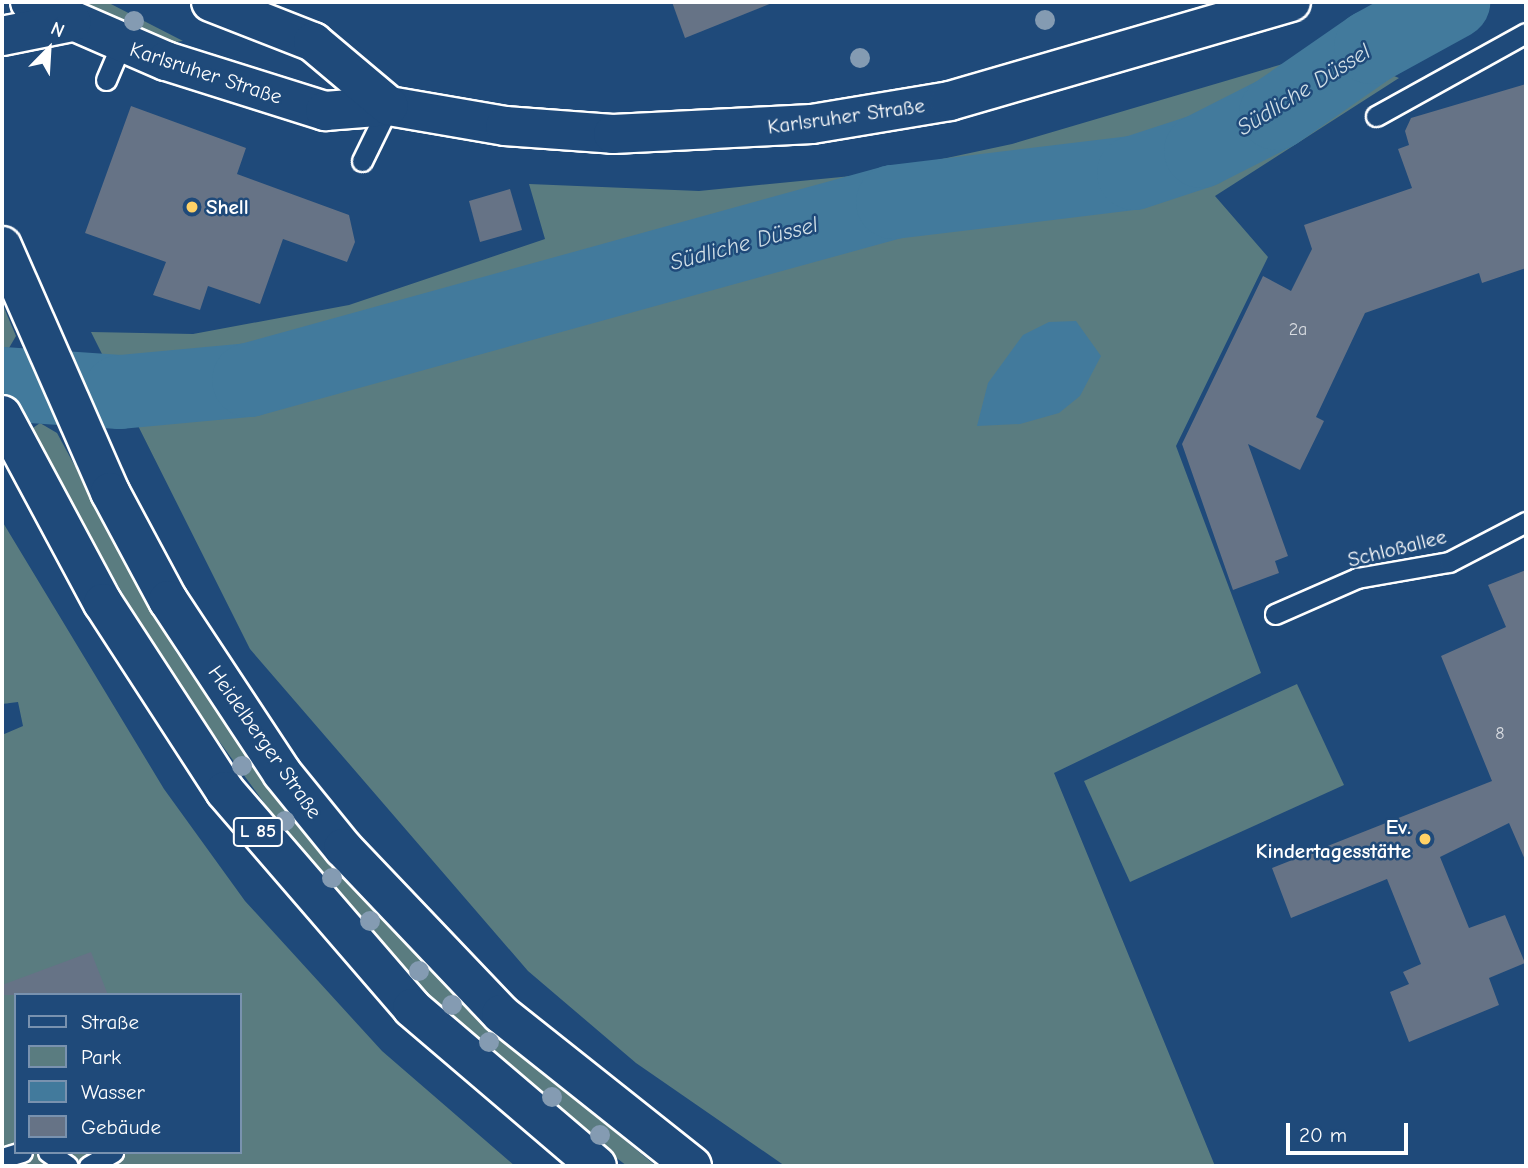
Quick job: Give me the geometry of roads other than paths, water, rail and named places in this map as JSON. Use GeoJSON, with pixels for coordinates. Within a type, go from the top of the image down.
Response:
{"type":"FeatureCollection","features":[{"type":"Feature","properties":{"kind":"main road","name":"Karlsruher Straße"},"geometry":{"type":"LineString","coordinates":[[30,2],[121,44],[325,111],[389,106],[505,126],[613,134],[812,124],[1017,84],[1291,2]]}},
{"type":"Feature","properties":{"kind":"main road"},"geometry":{"type":"LineString","coordinates":[[211,2],[313,42],[389,106]]}},
{"type":"Feature","properties":{"kind":"main road"},"geometry":{"type":"LineString","coordinates":[[2,36],[72,22]]}},
{"type":"Feature","properties":{"kind":"main road","name":"Heidelberger Straße"},"geometry":{"type":"LineString","coordinates":[[2,246],[80,435],[168,600],[282,773],[343,848],[501,1014],[692,1166]]}},
{"type":"Feature","properties":{"kind":"main road","name":"L 85"},"geometry":{"type":"LineString","coordinates":[[4,421],[110,614],[225,791],[412,1008],[597,1166]]}},
{"type":"Feature","properties":{"kind":"lane"},"geometry":{"type":"LineString","coordinates":[[1376,116],[1526,33]]}},
{"type":"Feature","properties":{"kind":"lane"},"geometry":{"type":"LineString","coordinates":[[106,80],[121,44]]}},
{"type":"Feature","properties":{"kind":"lane"},"geometry":{"type":"LineString","coordinates":[[362,161],[389,106]]}},
{"type":"Feature","properties":{"kind":"lane","name":"Schloßallee"},"geometry":{"type":"LineString","coordinates":[[1275,614],[1357,578],[1450,562],[1526,522]]}},
{"type":"Feature","properties":{"kind":"lane"},"geometry":{"type":"LineString","coordinates":[[51,1154],[68,1166]]}},
{"type":"Feature","properties":{"kind":"lane"},"geometry":{"type":"LineString","coordinates":[[89,1166],[110,1154]]}},
{"type":"Feature","properties":{"kind":"water"},"geometry":{"type":"Polygon","coordinates":[[[1076,321],[1101,356],[1080,396],[1059,413],[1020,424],[977,426],[988,383],[1023,335],[1049,322],[1076,321]]]}},
{"type":"Feature","properties":{"kind":"waterway","name":"Südliche Düssel"},"geometry":{"type":"LineString","coordinates":[[2,384],[120,392],[249,380],[893,202],[1134,173],[1201,151],[1276,113],[1371,47],[1453,2]]}},
{"type":"Feature","properties":{"kind":"place","name":"Shell"},"geometry":{"type":"Point","coordinates":[192,207]}},
{"type":"Feature","properties":{"kind":"place","name":"Ev. Kindertagesstätte"},"geometry":{"type":"Point","coordinates":[1425,839]}}]}
